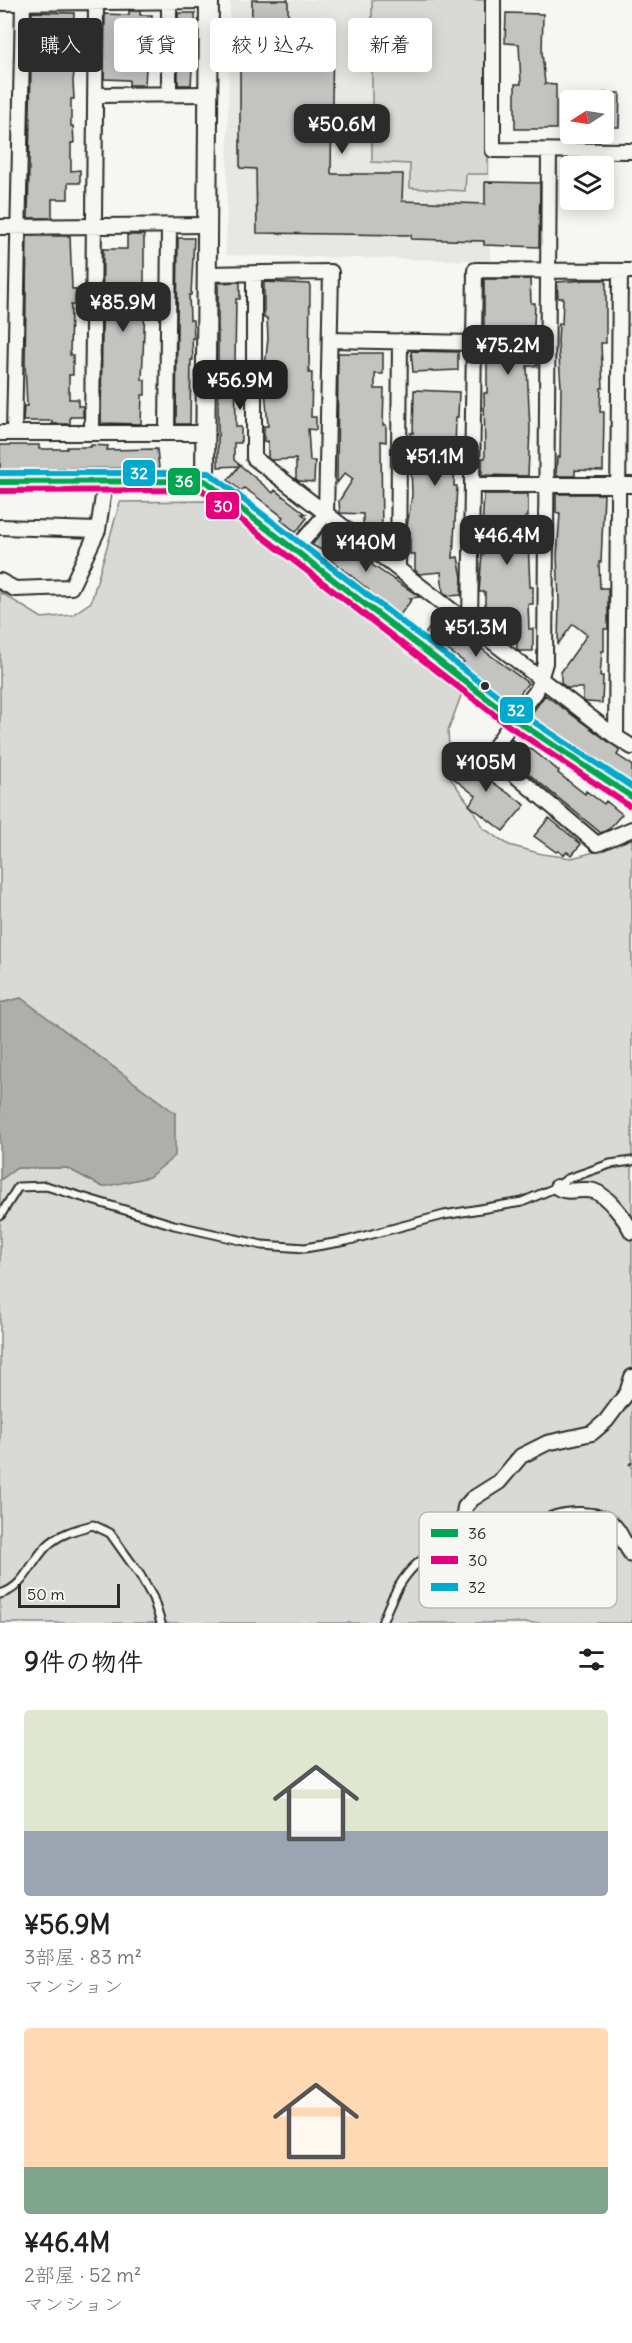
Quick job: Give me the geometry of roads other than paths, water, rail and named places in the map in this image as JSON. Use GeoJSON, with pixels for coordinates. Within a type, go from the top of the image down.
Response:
{"type":"FeatureCollection","features":[{"type":"Feature","properties":{"kind":"street"},"geometry":{"type":"LineString","coordinates":[[493,0],[493,150],[632,151]]}},
{"type":"Feature","properties":{"kind":"street"},"geometry":{"type":"LineString","coordinates":[[0,3],[209,1],[205,481]]}},
{"type":"Feature","properties":{"kind":"street"},"geometry":{"type":"LineString","coordinates":[[92,433],[96,2]]}},
{"type":"Feature","properties":{"kind":"street"},"geometry":{"type":"LineString","coordinates":[[169,2],[169,94]]}},
{"type":"Feature","properties":{"kind":"street"},"geometry":{"type":"LineString","coordinates":[[23,3],[19,227],[7,433],[206,433]]}},
{"type":"Feature","properties":{"kind":"street"},"geometry":{"type":"LineString","coordinates":[[96,95],[208,94]]}},
{"type":"Feature","properties":{"kind":"street"},"geometry":{"type":"LineString","coordinates":[[549,151],[545,663],[536,692],[490,754],[597,844],[632,829]]}},
{"type":"Feature","properties":{"kind":"street"},"geometry":{"type":"LineString","coordinates":[[0,227],[207,225]]}},
{"type":"Feature","properties":{"kind":"street"},"geometry":{"type":"LineString","coordinates":[[167,433],[168,226]]}},
{"type":"Feature","properties":{"kind":"street"},"geometry":{"type":"LineString","coordinates":[[470,625],[475,270],[626,271],[625,485],[616,737]]}},
{"type":"Feature","properties":{"kind":"street"},"geometry":{"type":"LineString","coordinates":[[207,274],[331,272],[326,514],[294,551]]}},
{"type":"Feature","properties":{"kind":"street"},"geometry":{"type":"LineString","coordinates":[[254,273],[254,458],[632,747]]}},
{"type":"Feature","properties":{"kind":"street"},"geometry":{"type":"LineString","coordinates":[[330,340],[474,343]]}},
{"type":"Feature","properties":{"kind":"street"},"geometry":{"type":"LineString","coordinates":[[398,569],[400,341]]}},
{"type":"Feature","properties":{"kind":"street"},"geometry":{"type":"LineString","coordinates":[[0,482],[205,481],[514,719],[632,797]]}},
{"type":"Feature","properties":{"kind":"street"},"geometry":{"type":"LineString","coordinates":[[0,581],[15,589],[71,587],[98,530],[105,483]]}},
{"type":"Feature","properties":{"kind":"street"},"geometry":{"type":"LineString","coordinates":[[472,486],[625,485]]}},
{"type":"Feature","properties":{"kind":"street"},"geometry":{"type":"LineString","coordinates":[[0,526],[98,530]]}},
{"type":"Feature","properties":{"kind":"street"},"geometry":{"type":"LineString","coordinates":[[557,1187],[562,1190],[594,1191],[604,1197],[624,1218],[632,1232]]}},
{"type":"Feature","properties":{"kind":"street"},"geometry":{"type":"LineString","coordinates":[[464,1512],[465,1507],[472,1499],[499,1482],[521,1456],[547,1443],[592,1433],[606,1421],[627,1393],[632,1377]]}},
{"type":"Feature","properties":{"kind":"street"},"geometry":{"type":"LineString","coordinates":[[617,1528],[626,1548],[632,1555]]}},
{"type":"Feature","properties":{"kind":"lane"},"geometry":{"type":"LineString","coordinates":[[0,1216],[18,1187],[46,1186],[174,1225],[262,1245],[305,1248],[346,1241],[444,1215],[522,1202],[557,1187],[567,1179],[610,1164],[632,1161]]}},
{"type":"Feature","properties":{"kind":"lane"},"geometry":{"type":"LineString","coordinates":[[0,1594],[9,1592],[24,1579],[46,1546],[71,1531],[93,1525],[110,1533],[140,1575],[153,1598],[161,1623]]}},
{"type":"Feature","properties":{"kind":"lane"},"geometry":{"type":"LineString","coordinates":[[382,1623],[390,1602],[410,1572],[419,1563]]}}]}
